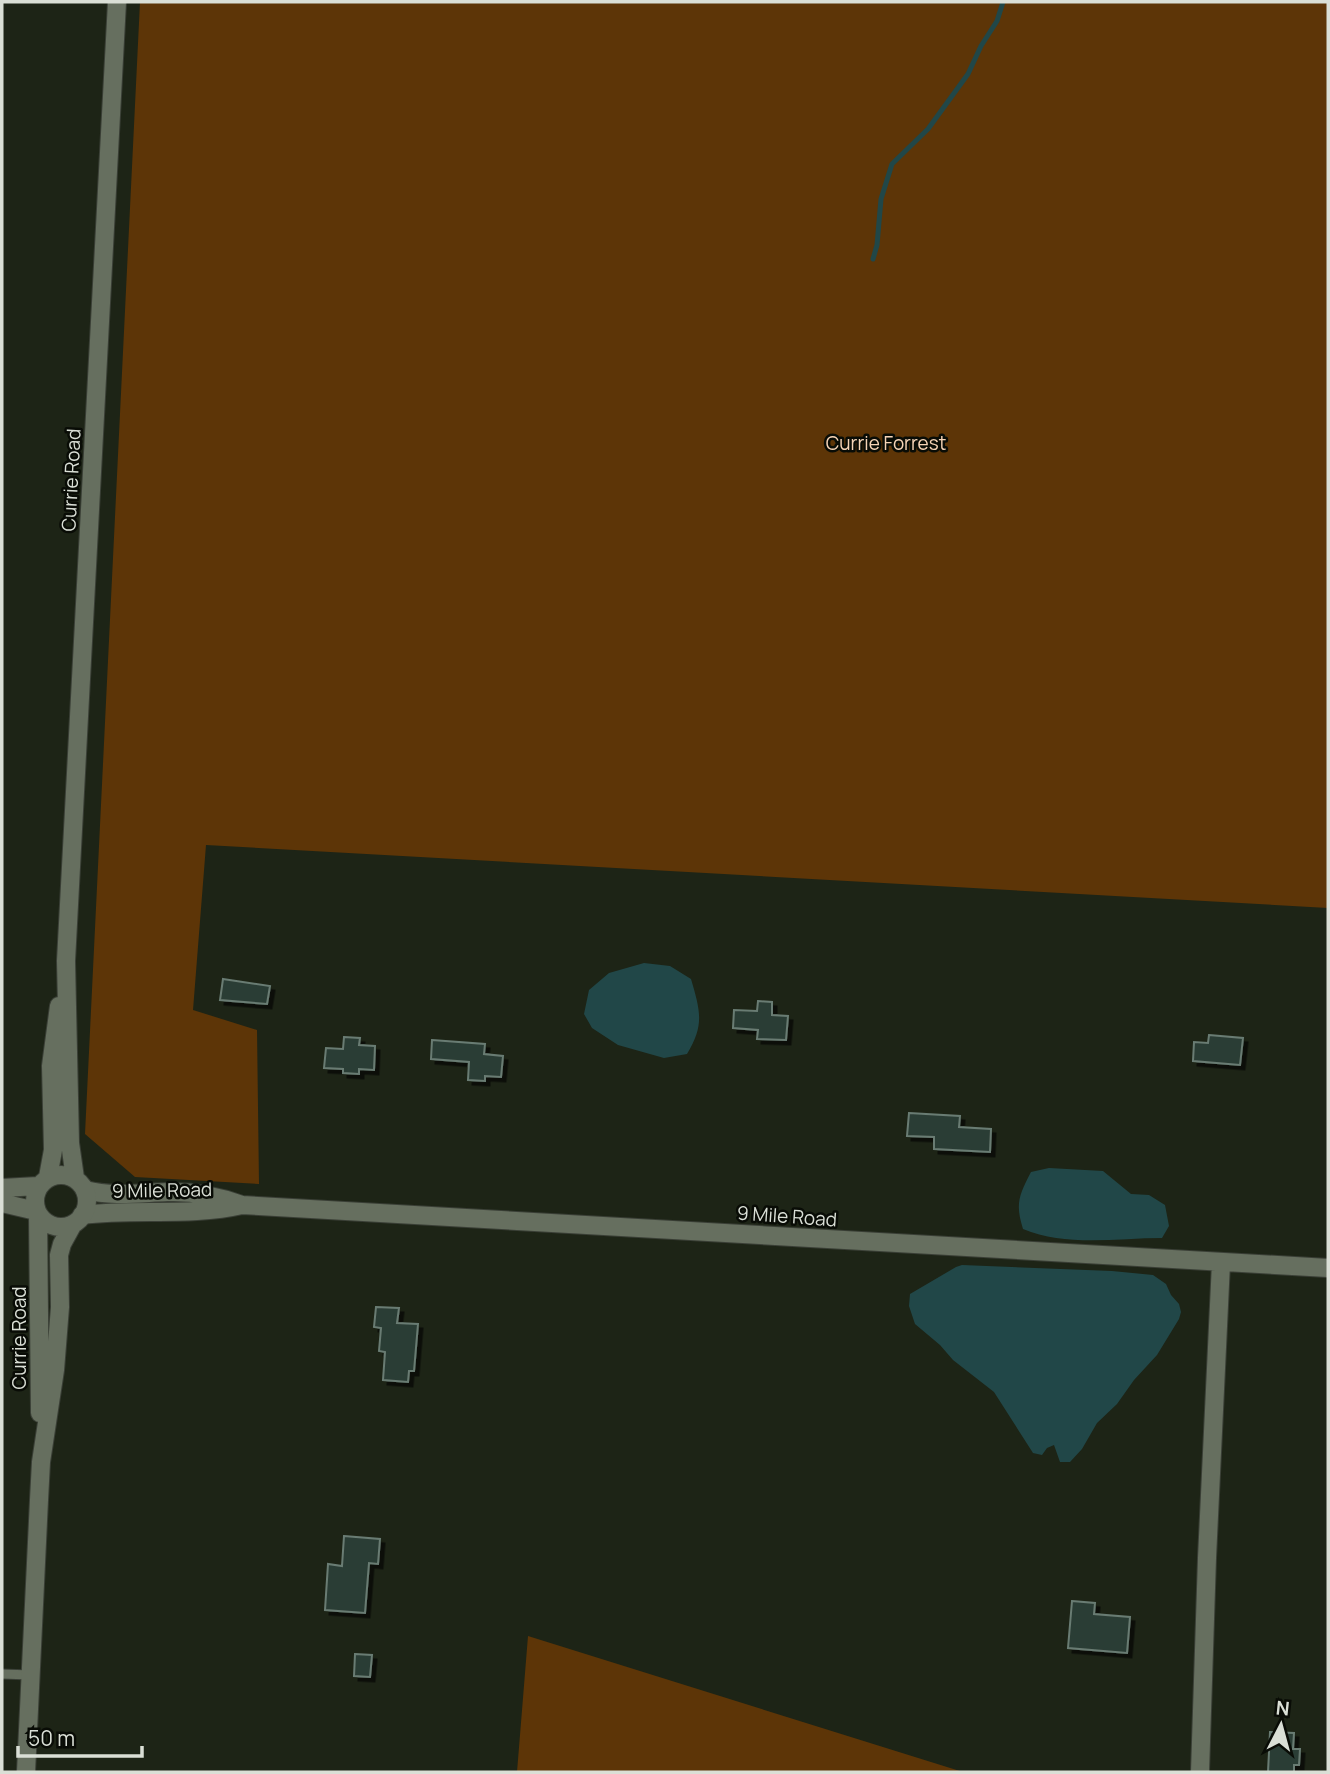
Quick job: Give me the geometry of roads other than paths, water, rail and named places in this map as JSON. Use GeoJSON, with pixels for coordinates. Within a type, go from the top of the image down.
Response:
{"type":"FeatureCollection","features":[{"type":"Feature","properties":{"kind":"street","name":"Currie Road"},"geometry":{"type":"LineString","coordinates":[[80,1184],[70,1135],[66,961],[117,2]]}},
{"type":"Feature","properties":{"kind":"street","name":"Currie Road"},"geometry":{"type":"LineString","coordinates":[[43,1182],[53,1150],[51,1066],[66,961]]}},
{"type":"Feature","properties":{"kind":"street"},"geometry":{"type":"LineString","coordinates":[[2,1188],[43,1182],[62,1174],[80,1184],[87,1200],[78,1220],[54,1226],[45,1222],[37,1213],[34,1198],[43,1182]]}},
{"type":"Feature","properties":{"kind":"street","name":"9 Mile Road"},"geometry":{"type":"LineString","coordinates":[[80,1184],[110,1195],[193,1193],[217,1196],[242,1205],[1328,1268]]}},
{"type":"Feature","properties":{"kind":"street"},"geometry":{"type":"LineString","coordinates":[[2,1203],[37,1213]]}},
{"type":"Feature","properties":{"kind":"street","name":"9 Mile Road"},"geometry":{"type":"LineString","coordinates":[[78,1220],[116,1211],[218,1211],[242,1205]]}},
{"type":"Feature","properties":{"kind":"street","name":"Currie Road"},"geometry":{"type":"LineString","coordinates":[[26,1772],[41,1462],[37,1213]]}},
{"type":"Feature","properties":{"kind":"street","name":"Currie Road"},"geometry":{"type":"LineString","coordinates":[[41,1462],[55,1370],[60,1307],[59,1255],[62,1244],[78,1220]]}},
{"type":"Feature","properties":{"kind":"street"},"geometry":{"type":"LineString","coordinates":[[1200,1772],[1221,1263]]}},
{"type":"Feature","properties":{"kind":"lane"},"geometry":{"type":"LineString","coordinates":[[2,1674],[31,1675]]}},
{"type":"Feature","properties":{"kind":"water"},"geometry":{"type":"Polygon","coordinates":[[[644,963],[670,966],[691,979],[697,1000],[699,1026],[687,1054],[664,1058],[618,1045],[592,1028],[584,1014],[589,990],[609,973],[644,963]]]}},
{"type":"Feature","properties":{"kind":"water"},"geometry":{"type":"Polygon","coordinates":[[[1049,1168],[1103,1171],[1131,1194],[1149,1195],[1165,1205],[1169,1226],[1162,1238],[1109,1240],[1056,1238],[1023,1229],[1019,1206],[1024,1187],[1031,1172],[1049,1168]]]}},
{"type":"Feature","properties":{"kind":"water"},"geometry":{"type":"Polygon","coordinates":[[[962,1265],[1153,1275],[1166,1284],[1179,1304],[1179,1319],[1157,1355],[1117,1404],[1097,1423],[1082,1449],[1070,1462],[1060,1462],[1054,1445],[1047,1448],[1042,1455],[1033,1453],[994,1392],[953,1360],[915,1324],[909,1306],[910,1294],[962,1265]]]}},
{"type":"Feature","properties":{"kind":"waterway"},"geometry":{"type":"LineString","coordinates":[[873,259],[877,245],[881,199],[892,164],[928,129],[968,74],[997,21],[1003,2]]}},
{"type":"Feature","properties":{"kind":"park label","name":"Currie Forrest"},"geometry":{"type":"Point","coordinates":[886,443]}}]}
